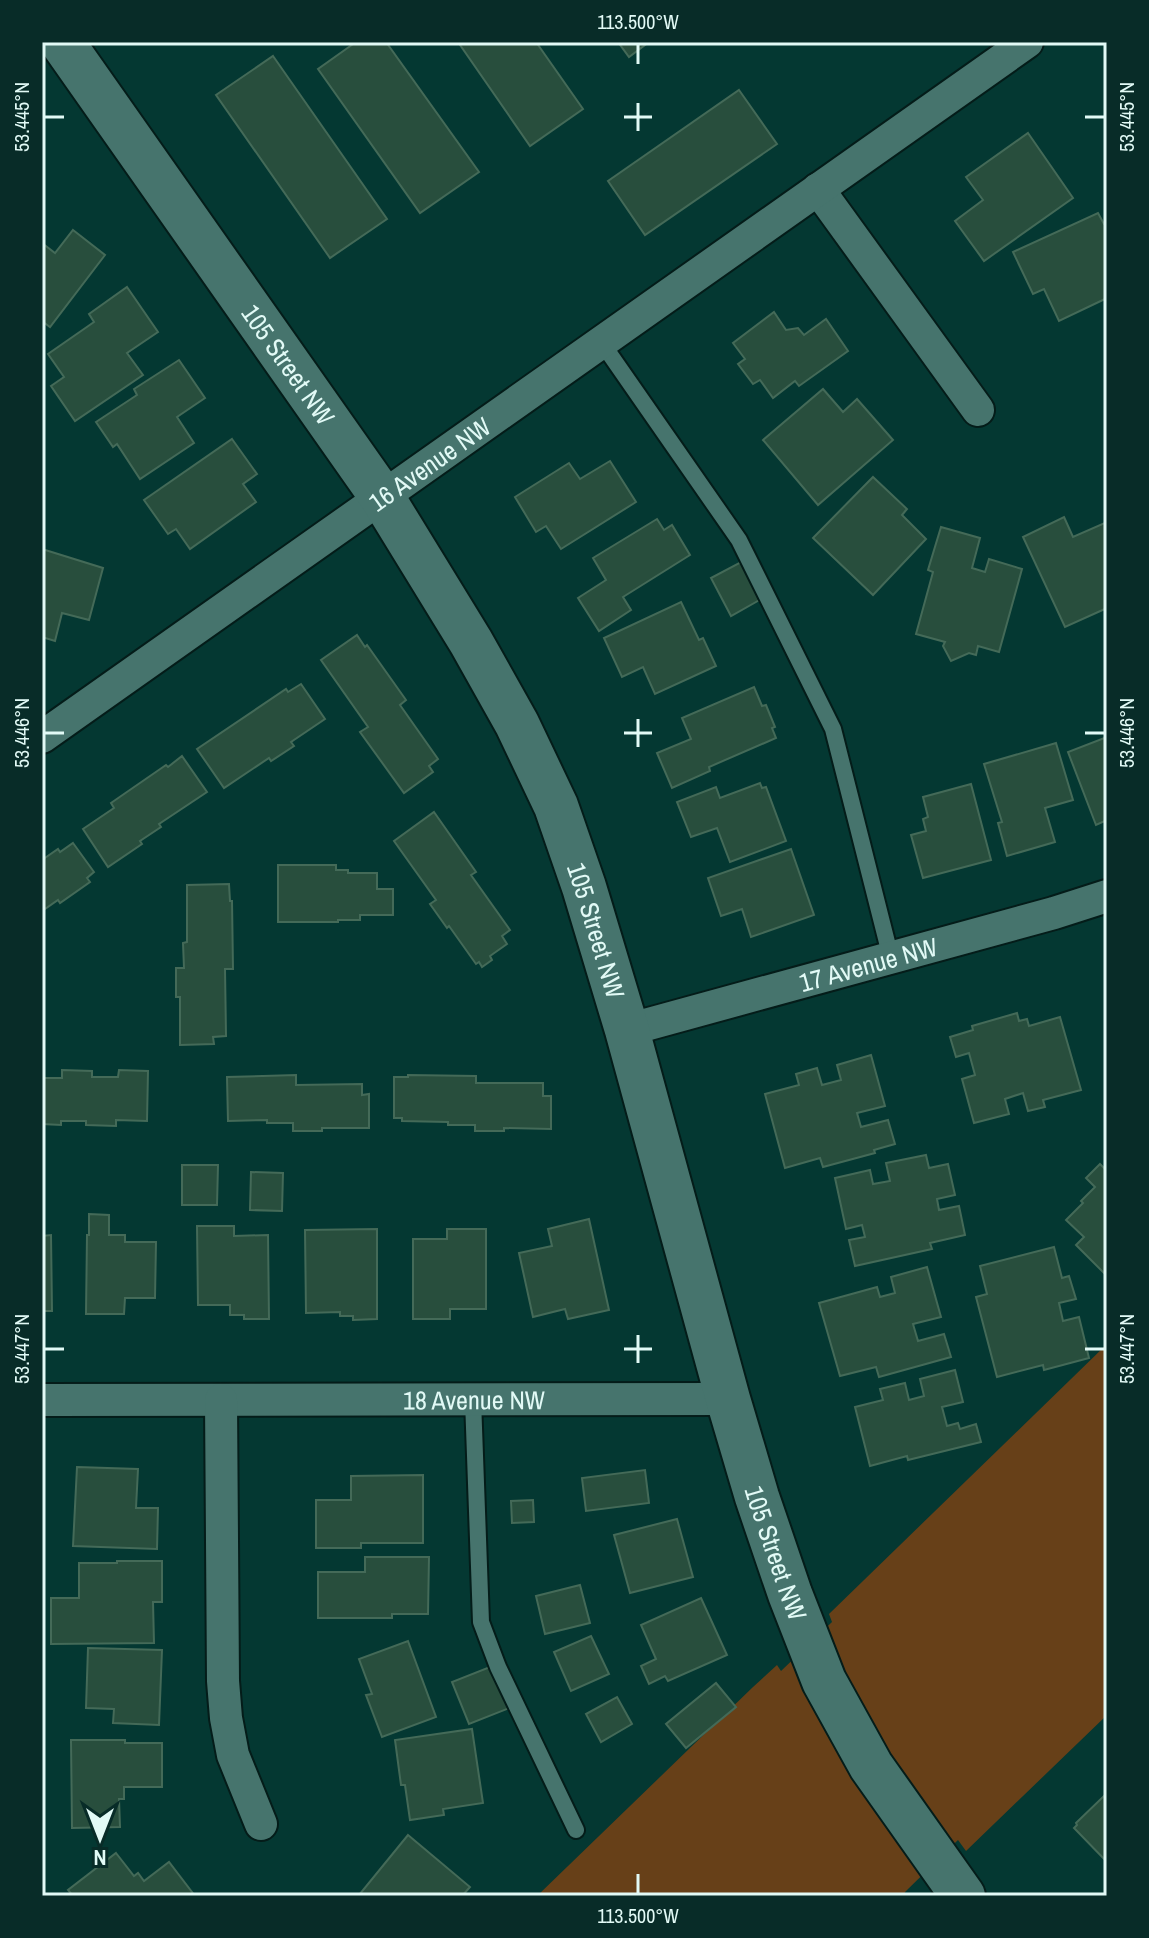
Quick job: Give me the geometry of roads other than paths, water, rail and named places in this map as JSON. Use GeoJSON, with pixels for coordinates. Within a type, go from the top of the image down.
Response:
{"type":"FeatureCollection","features":[{"type":"Feature","properties":{"kind":"street","name":"105 Street NW"},"geometry":{"type":"LineString","coordinates":[[62,42],[382,497],[517,724],[556,806],[584,887],[627,1030],[728,1399],[790,1594],[824,1681],[871,1766],[963,1896]]}},
{"type":"Feature","properties":{"kind":"street","name":"16 Avenue NW"},"geometry":{"type":"LineString","coordinates":[[42,737],[1027,42]]}},
{"type":"Feature","properties":{"kind":"street"},"geometry":{"type":"LineString","coordinates":[[818,189],[978,410]]}},
{"type":"Feature","properties":{"kind":"street","name":"17 Avenue NW"},"geometry":{"type":"LineString","coordinates":[[627,1030],[1107,896]]}},
{"type":"Feature","properties":{"kind":"street","name":"18 Avenue NW"},"geometry":{"type":"LineString","coordinates":[[42,1400],[728,1399]]}},
{"type":"Feature","properties":{"kind":"street"},"geometry":{"type":"LineString","coordinates":[[221,1400],[223,1681],[226,1718],[233,1755],[261,1824]]}},
{"type":"Feature","properties":{"kind":"lane"},"geometry":{"type":"LineString","coordinates":[[602,343],[739,540],[833,729],[891,958]]}},
{"type":"Feature","properties":{"kind":"lane"},"geometry":{"type":"LineString","coordinates":[[473,1400],[481,1622],[498,1667],[576,1830]]}}]}
